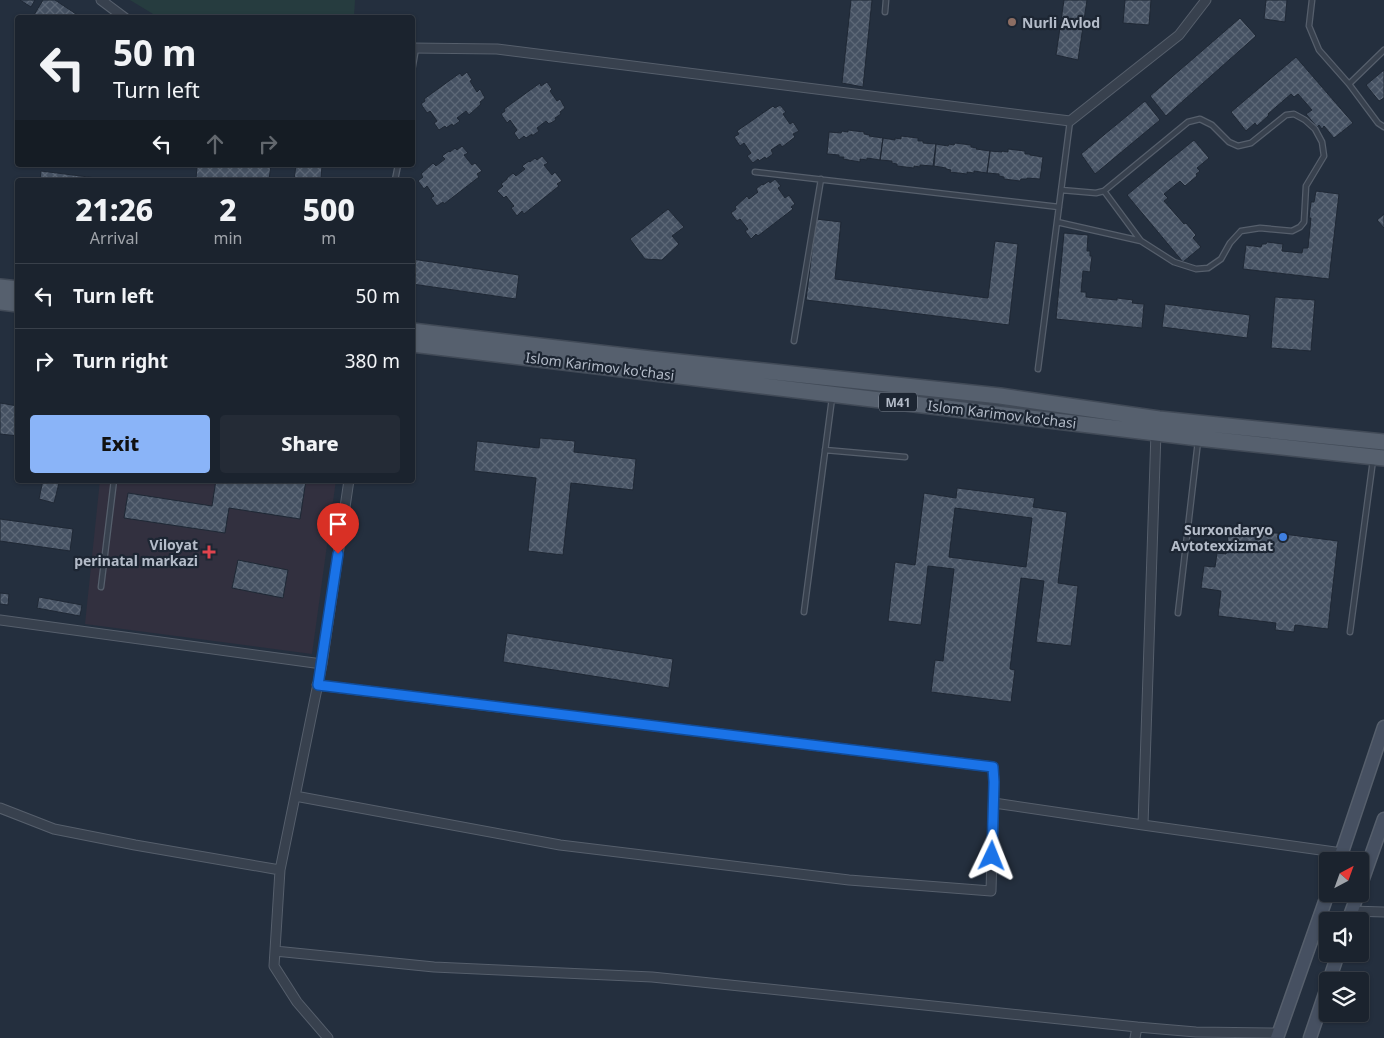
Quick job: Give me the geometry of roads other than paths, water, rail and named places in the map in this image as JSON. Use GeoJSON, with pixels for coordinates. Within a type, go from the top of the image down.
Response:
{"type":"FeatureCollection","features":[{"type":"Feature","properties":{"kind":"main road"},"geometry":{"type":"LineString","coordinates":[[0,287],[15,289]]}},
{"type":"Feature","properties":{"kind":"main road"},"geometry":{"type":"LineString","coordinates":[[0,302],[15,304]]}},
{"type":"Feature","properties":{"kind":"main road","name":"Islom Karimov ko'chasi"},"geometry":{"type":"LineString","coordinates":[[415,331],[651,360],[1000,396],[1159,419],[1384,442]]}},
{"type":"Feature","properties":{"kind":"main road","name":"Islom Karimov ko'chasi"},"geometry":{"type":"LineString","coordinates":[[415,344],[1198,438],[1379,457]]}},
{"type":"Feature","properties":{"kind":"street"},"geometry":{"type":"LineString","coordinates":[[101,0],[121,15]]}},
{"type":"Feature","properties":{"kind":"street"},"geometry":{"type":"LineString","coordinates":[[415,48],[497,49],[1070,121],[1179,35],[1206,0]]}},
{"type":"Feature","properties":{"kind":"street"},"geometry":{"type":"LineString","coordinates":[[1143,825],[1156,432]]}},
{"type":"Feature","properties":{"kind":"street"},"geometry":{"type":"LineString","coordinates":[[328,1038],[297,1002],[274,966],[280,870],[322,664],[349,483]]}},
{"type":"Feature","properties":{"kind":"street"},"geometry":{"type":"LineString","coordinates":[[0,620],[322,664]]}},
{"type":"Feature","properties":{"kind":"street"},"geometry":{"type":"LineString","coordinates":[[295,796],[560,845],[849,880],[991,891],[994,803],[993,767],[318,685]]}},
{"type":"Feature","properties":{"kind":"street"},"geometry":{"type":"LineString","coordinates":[[1342,852],[1384,727]]}},
{"type":"Feature","properties":{"kind":"street"},"geometry":{"type":"LineString","coordinates":[[994,803],[1319,854]]}},
{"type":"Feature","properties":{"kind":"street"},"geometry":{"type":"LineString","coordinates":[[0,808],[54,829],[135,846],[280,870]]}},
{"type":"Feature","properties":{"kind":"street"},"geometry":{"type":"LineString","coordinates":[[1369,862],[1384,820]]}},
{"type":"Feature","properties":{"kind":"street"},"geometry":{"type":"LineString","coordinates":[[275,951],[434,967],[652,977],[1137,1027],[1278,1036],[1325,902]]}},
{"type":"Feature","properties":{"kind":"street"},"geometry":{"type":"LineString","coordinates":[[1369,914],[1384,912]]}},
{"type":"Feature","properties":{"kind":"street"},"geometry":{"type":"LineString","coordinates":[[1310,1038],[1319,1010]]}},
{"type":"Feature","properties":{"kind":"street"},"geometry":{"type":"LineString","coordinates":[[1134,1038],[1137,1027]]}},
{"type":"Feature","properties":{"kind":"lane"},"geometry":{"type":"LineString","coordinates":[[885,12],[886,0]]}},
{"type":"Feature","properties":{"kind":"lane"},"geometry":{"type":"LineString","coordinates":[[1312,0],[1309,26],[1318,50],[1349,84],[1378,123],[1384,127]]}},
{"type":"Feature","properties":{"kind":"lane"},"geometry":{"type":"LineString","coordinates":[[1349,84],[1384,50]]}},
{"type":"Feature","properties":{"kind":"lane"},"geometry":{"type":"LineString","coordinates":[[1061,190],[1096,193],[1104,191],[1188,122],[1200,119],[1212,125],[1228,142],[1238,146],[1251,143],[1286,115],[1294,114],[1305,120],[1315,129],[1322,142],[1324,156],[1306,186],[1304,222],[1300,227],[1292,231],[1260,228],[1241,231],[1230,243],[1221,259],[1208,268],[1196,269],[1174,262],[1142,241],[1104,191]]}},
{"type":"Feature","properties":{"kind":"lane"},"geometry":{"type":"LineString","coordinates":[[1038,369],[1070,121]]}},
{"type":"Feature","properties":{"kind":"lane"},"geometry":{"type":"LineString","coordinates":[[755,172],[1059,207]]}},
{"type":"Feature","properties":{"kind":"lane"},"geometry":{"type":"LineString","coordinates":[[794,341],[821,179]]}},
{"type":"Feature","properties":{"kind":"lane"},"geometry":{"type":"LineString","coordinates":[[1057,222],[1142,241]]}},
{"type":"Feature","properties":{"kind":"lane"},"geometry":{"type":"LineString","coordinates":[[804,612],[832,394]]}},
{"type":"Feature","properties":{"kind":"lane"},"geometry":{"type":"LineString","coordinates":[[1178,613],[1198,438]]}},
{"type":"Feature","properties":{"kind":"lane"},"geometry":{"type":"LineString","coordinates":[[825,450],[905,457]]}},
{"type":"Feature","properties":{"kind":"lane"},"geometry":{"type":"LineString","coordinates":[[1350,632],[1379,457]]}},
{"type":"Feature","properties":{"kind":"lane"},"geometry":{"type":"LineString","coordinates":[[100,587],[114,483]]}},
{"type":"Feature","properties":{"kind":"place","name":"Nurli Avlod"},"geometry":{"type":"Point","coordinates":[1012,22]}},
{"type":"Feature","properties":{"kind":"place","name":"Surxondaryo Avtotexxizmat"},"geometry":{"type":"Point","coordinates":[1283,537]}},
{"type":"Feature","properties":{"kind":"place","name":"Viloyat perinatal markazi"},"geometry":{"type":"Point","coordinates":[209,552]}}]}
